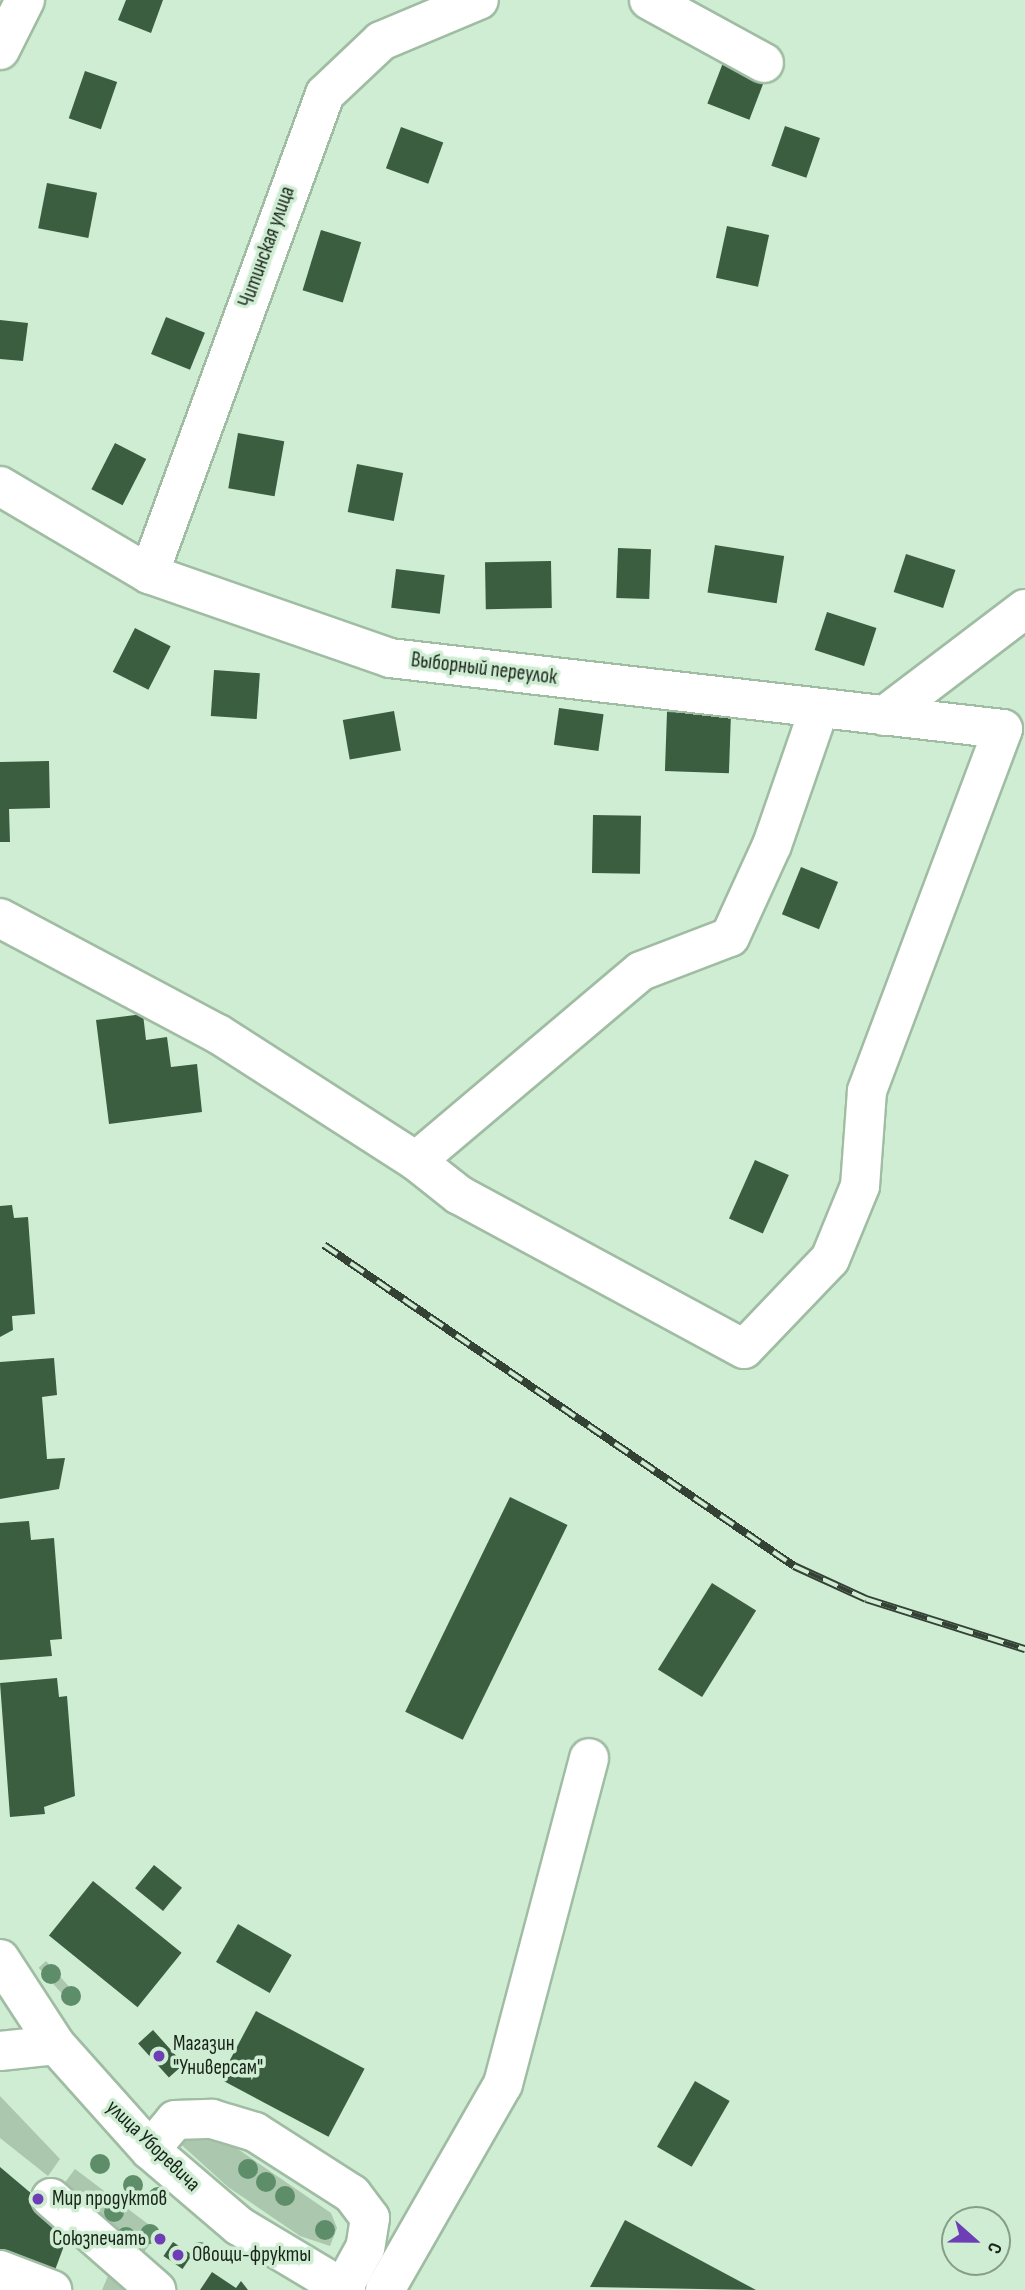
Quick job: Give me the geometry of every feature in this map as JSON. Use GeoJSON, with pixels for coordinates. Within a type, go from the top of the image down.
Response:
{"type":"FeatureCollection","features":[{"type":"Feature","properties":{"kind":"street"},"geometry":{"type":"LineString","coordinates":[[0,50],[24,0]]}},
{"type":"Feature","properties":{"kind":"street","name":"Читинская улица"},"geometry":{"type":"LineString","coordinates":[[149,573],[325,94],[381,41],[479,0]]}},
{"type":"Feature","properties":{"kind":"street"},"geometry":{"type":"LineString","coordinates":[[649,0],[764,63]]}},
{"type":"Feature","properties":{"kind":"street","name":"Выборный переулок"},"geometry":{"type":"LineString","coordinates":[[0,486],[149,573],[390,658],[1003,729],[867,1091],[860,1186],[830,1259],[744,1349],[459,1195],[416,1161]]}},
{"type":"Feature","properties":{"kind":"street"},"geometry":{"type":"LineString","coordinates":[[884,716],[1025,609]]}},
{"type":"Feature","properties":{"kind":"street"},"geometry":{"type":"LineString","coordinates":[[0,918],[218,1034],[416,1161],[641,971],[730,937],[772,845],[820,709]]}},
{"type":"Feature","properties":{"kind":"street"},"geometry":{"type":"LineString","coordinates":[[385,2290],[503,2084],[589,1758]]}},
{"type":"Feature","properties":{"kind":"street","name":"улица Уборевича"},"geometry":{"type":"LineString","coordinates":[[0,1959],[56,2045],[150,2150],[239,2226],[344,2289]]}},
{"type":"Feature","properties":{"kind":"street"},"geometry":{"type":"LineString","coordinates":[[0,2052],[56,2045]]}},
{"type":"Feature","properties":{"kind":"street"},"geometry":{"type":"LineString","coordinates":[[150,2150],[175,2120],[212,2119],[255,2132],[352,2194],[370,2218],[365,2248],[344,2289]]}},
{"type":"Feature","properties":{"kind":"street"},"geometry":{"type":"LineString","coordinates":[[51,2197],[156,2290]]}},
{"type":"Feature","properties":{"kind":"street"},"geometry":{"type":"LineString","coordinates":[[0,2270],[52,2290]]}},
{"type":"Feature","properties":{"kind":"green space"},"geometry":{"type":"Polygon","coordinates":[[[46,1961],[77,1996],[70,2003],[39,1968],[46,1961]]]}},
{"type":"Feature","properties":{"kind":"green space"},"geometry":{"type":"Polygon","coordinates":[[[0,2096],[60,2159],[48,2176],[0,2138],[0,2096]]]}},
{"type":"Feature","properties":{"kind":"green space"},"geometry":{"type":"Polygon","coordinates":[[[210,2130],[331,2213],[337,2228],[330,2246],[300,2236],[228,2187],[174,2138],[210,2130]]]}},
{"type":"Feature","properties":{"kind":"green space"},"geometry":{"type":"Polygon","coordinates":[[[75,2169],[159,2232],[141,2256],[57,2193],[75,2169]]]}},
{"type":"Feature","properties":{"kind":"green space"},"geometry":{"type":"Polygon","coordinates":[[[114,2262],[146,2290],[102,2290],[114,2262]]]}},
{"type":"Feature","properties":{"kind":"building"},"geometry":{"type":"Polygon","coordinates":[[[126,0],[163,0],[151,33],[118,20],[126,0]]]}},
{"type":"Feature","properties":{"kind":"building"},"geometry":{"type":"Polygon","coordinates":[[[726,55],[768,71],[749,120],[707,104],[726,55]]]}},
{"type":"Feature","properties":{"kind":"building"},"geometry":{"type":"Polygon","coordinates":[[[85,71],[117,82],[101,129],[69,118],[85,71]]]}},
{"type":"Feature","properties":{"kind":"building"},"geometry":{"type":"Polygon","coordinates":[[[785,126],[820,138],[806,178],[771,166],[785,126]]]}},
{"type":"Feature","properties":{"kind":"building"},"geometry":{"type":"Polygon","coordinates":[[[401,127],[443,142],[428,184],[386,168],[401,127]]]}},
{"type":"Feature","properties":{"kind":"building"},"geometry":{"type":"Polygon","coordinates":[[[47,183],[97,193],[88,238],[38,228],[47,183]]]}},
{"type":"Feature","properties":{"kind":"building"},"geometry":{"type":"Polygon","coordinates":[[[727,226],[769,235],[758,287],[716,278],[727,226]]]}},
{"type":"Feature","properties":{"kind":"building"},"geometry":{"type":"Polygon","coordinates":[[[321,230],[361,242],[343,303],[303,290],[321,230]]]}},
{"type":"Feature","properties":{"kind":"building"},"geometry":{"type":"Polygon","coordinates":[[[166,317],[205,333],[190,370],[151,354],[166,317]]]}},
{"type":"Feature","properties":{"kind":"building"},"geometry":{"type":"Polygon","coordinates":[[[0,320],[28,323],[23,361],[0,359],[0,320]]]}},
{"type":"Feature","properties":{"kind":"building"},"geometry":{"type":"Polygon","coordinates":[[[238,433],[284,441],[275,496],[228,488],[238,433]]]}},
{"type":"Feature","properties":{"kind":"building"},"geometry":{"type":"Polygon","coordinates":[[[115,443],[146,459],[123,505],[91,489],[115,443]]]}},
{"type":"Feature","properties":{"kind":"building"},"geometry":{"type":"Polygon","coordinates":[[[357,464],[403,473],[394,521],[348,512],[357,464]]]}},
{"type":"Feature","properties":{"kind":"building"},"geometry":{"type":"Polygon","coordinates":[[[715,545],[784,556],[777,603],[707,592],[715,545]]]}},
{"type":"Feature","properties":{"kind":"building"},"geometry":{"type":"Polygon","coordinates":[[[618,548],[651,549],[649,599],[616,598],[618,548]]]}},
{"type":"Feature","properties":{"kind":"building"},"geometry":{"type":"Polygon","coordinates":[[[906,554],[955,570],[943,608],[894,592],[906,554]]]}},
{"type":"Feature","properties":{"kind":"building"},"geometry":{"type":"Polygon","coordinates":[[[551,561],[552,608],[486,609],[485,562],[551,561]]]}},
{"type":"Feature","properties":{"kind":"building"},"geometry":{"type":"Polygon","coordinates":[[[396,569],[445,575],[440,614],[391,608],[396,569]]]}},
{"type":"Feature","properties":{"kind":"building"},"geometry":{"type":"Polygon","coordinates":[[[827,612],[876,628],[864,666],[815,650],[827,612]]]}},
{"type":"Feature","properties":{"kind":"building"},"geometry":{"type":"Polygon","coordinates":[[[135,628],[171,646],[148,690],[113,672],[135,628]]]}},
{"type":"Feature","properties":{"kind":"building"},"geometry":{"type":"Polygon","coordinates":[[[214,670],[260,673],[257,719],[211,716],[214,670]]]}},
{"type":"Feature","properties":{"kind":"building"},"geometry":{"type":"Polygon","coordinates":[[[559,708],[604,714],[598,751],[554,745],[559,708]]]}},
{"type":"Feature","properties":{"kind":"building"},"geometry":{"type":"Polygon","coordinates":[[[394,711],[401,750],[350,759],[343,720],[394,711]]]}},
{"type":"Feature","properties":{"kind":"building"},"geometry":{"type":"Polygon","coordinates":[[[667,712],[731,714],[729,773],[665,771],[667,712]]]}},
{"type":"Feature","properties":{"kind":"building"},"geometry":{"type":"Polygon","coordinates":[[[49,761],[50,808],[9,809],[10,842],[0,842],[0,762],[49,761]]]}},
{"type":"Feature","properties":{"kind":"building"},"geometry":{"type":"Polygon","coordinates":[[[593,815],[641,816],[640,874],[592,873],[593,815]]]}},
{"type":"Feature","properties":{"kind":"building"},"geometry":{"type":"Polygon","coordinates":[[[801,867],[838,882],[819,929],[782,914],[801,867]]]}},
{"type":"Feature","properties":{"kind":"building"},"geometry":{"type":"Polygon","coordinates":[[[143,1014],[146,1040],[167,1037],[171,1067],[197,1064],[202,1112],[109,1124],[96,1020],[143,1014]]]}},
{"type":"Feature","properties":{"kind":"building"},"geometry":{"type":"Polygon","coordinates":[[[755,1160],[789,1175],[763,1234],[729,1218],[755,1160]]]}},
{"type":"Feature","properties":{"kind":"building"},"geometry":{"type":"Polygon","coordinates":[[[12,1205],[14,1218],[28,1217],[35,1314],[12,1316],[13,1330],[0,1337],[0,1206],[12,1205]]]}},
{"type":"Feature","properties":{"kind":"building"},"geometry":{"type":"Polygon","coordinates":[[[54,1358],[57,1395],[42,1397],[47,1459],[65,1458],[59,1489],[0,1499],[0,1362],[54,1358]]]}},
{"type":"Feature","properties":{"kind":"building"},"geometry":{"type":"Polygon","coordinates":[[[510,1497],[568,1525],[463,1740],[405,1712],[510,1497]]]}},
{"type":"Feature","properties":{"kind":"building"},"geometry":{"type":"Polygon","coordinates":[[[29,1521],[31,1540],[54,1538],[62,1639],[50,1640],[52,1656],[0,1660],[0,1523],[29,1521]]]}},
{"type":"Feature","properties":{"kind":"building"},"geometry":{"type":"Polygon","coordinates":[[[712,1583],[756,1611],[702,1697],[658,1670],[712,1583]]]}},
{"type":"Feature","properties":{"kind":"building"},"geometry":{"type":"Polygon","coordinates":[[[57,1678],[59,1697],[67,1696],[75,1796],[44,1807],[45,1814],[10,1817],[0,1683],[57,1678]]]}},
{"type":"Feature","properties":{"kind":"building"},"geometry":{"type":"Polygon","coordinates":[[[154,1865],[182,1888],[163,1911],[135,1888],[154,1865]]]}},
{"type":"Feature","properties":{"kind":"building"},"geometry":{"type":"Polygon","coordinates":[[[93,1881],[182,1953],[138,2007],[49,1935],[93,1881]]]}},
{"type":"Feature","properties":{"kind":"building"},"geometry":{"type":"Polygon","coordinates":[[[238,1924],[292,1955],[270,1993],[216,1962],[238,1924]]]}},
{"type":"Feature","properties":{"kind":"building"},"geometry":{"type":"Polygon","coordinates":[[[256,2011],[365,2069],[328,2137],[220,2079],[256,2011]]]}},
{"type":"Feature","properties":{"kind":"building"},"geometry":{"type":"Polygon","coordinates":[[[153,2030],[184,2064],[169,2078],[138,2043],[153,2030]]]}},
{"type":"Feature","properties":{"kind":"building"},"geometry":{"type":"Polygon","coordinates":[[[695,2081],[730,2101],[692,2167],[657,2147],[695,2081]]]}},
{"type":"Feature","properties":{"kind":"building"},"geometry":{"type":"Polygon","coordinates":[[[0,2167],[71,2227],[55,2270],[0,2250],[0,2167]]]}},
{"type":"Feature","properties":{"kind":"building"},"geometry":{"type":"Polygon","coordinates":[[[625,2220],[756,2290],[590,2287],[625,2220]]]}},
{"type":"Feature","properties":{"kind":"building","name":"Союзпечать"},"geometry":{"type":"Polygon","coordinates":[[[159,2232],[168,2238],[162,2247],[153,2241],[159,2232]]]}},
{"type":"Feature","properties":{"kind":"building","name":"Овощи-фрукты"},"geometry":{"type":"Polygon","coordinates":[[[173,2242],[192,2255],[183,2269],[163,2256],[173,2242]]]}},
{"type":"Feature","properties":{"kind":"building"},"geometry":{"type":"Polygon","coordinates":[[[212,2272],[236,2288],[241,2281],[248,2290],[200,2290],[212,2272]]]}},
{"type":"Feature","properties":{"kind":"railway"},"geometry":{"type":"LineString","coordinates":[[324,1245],[794,1566],[866,1599],[1025,1649]]}},
{"type":"Feature","properties":{"kind":"place","name":"Магазин \"Универсам\""},"geometry":{"type":"Point","coordinates":[159,2056]}},
{"type":"Feature","properties":{"kind":"place","name":"Мир продуктов"},"geometry":{"type":"Point","coordinates":[38,2199]}},
{"type":"Feature","properties":{"kind":"place","name":"Союзпечать"},"geometry":{"type":"Point","coordinates":[160,2239]}},
{"type":"Feature","properties":{"kind":"place","name":"Овощи-фрукты"},"geometry":{"type":"Point","coordinates":[178,2255]}}]}
